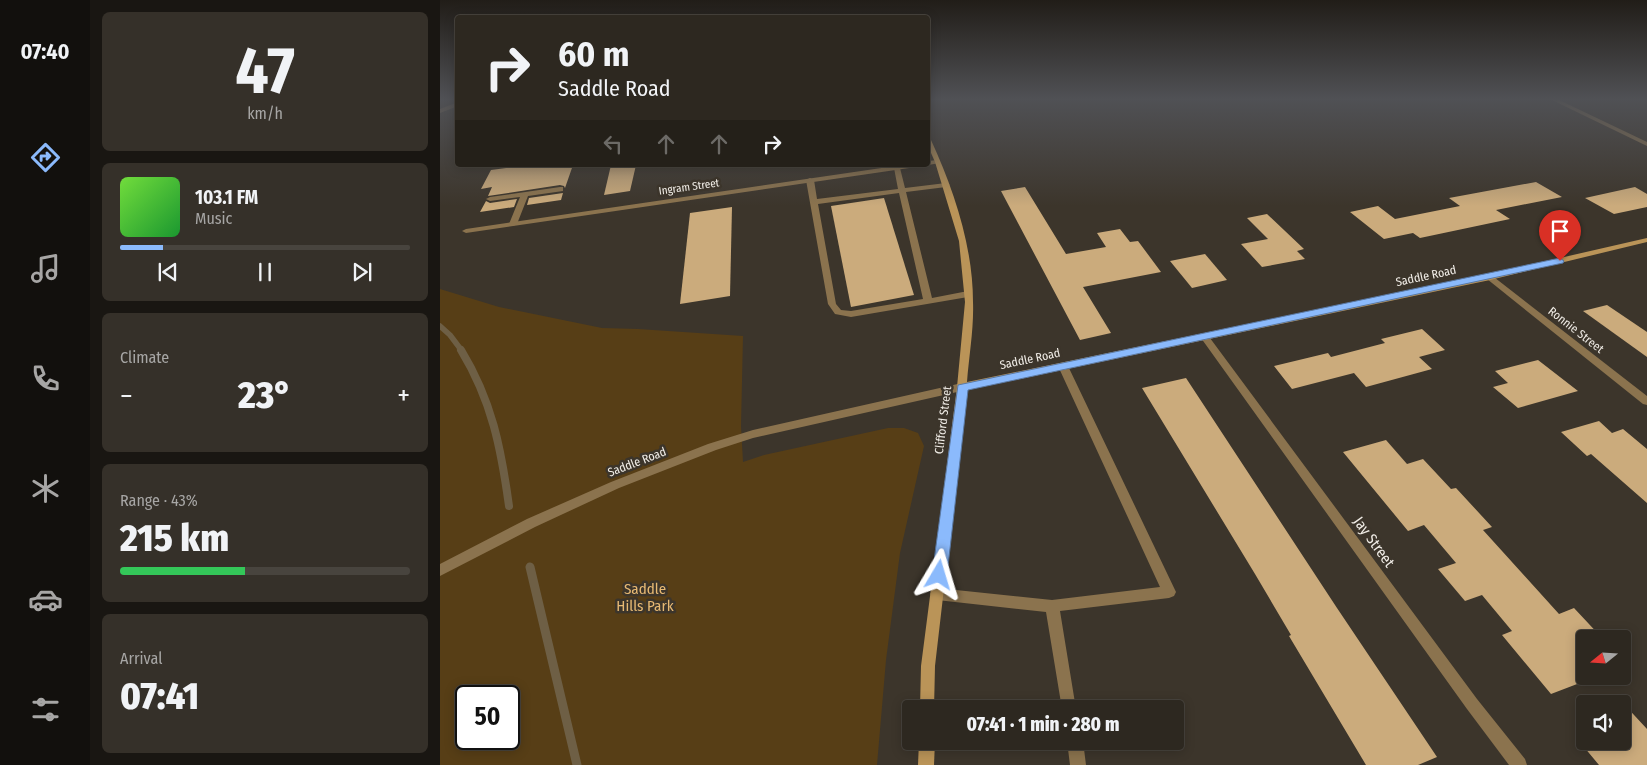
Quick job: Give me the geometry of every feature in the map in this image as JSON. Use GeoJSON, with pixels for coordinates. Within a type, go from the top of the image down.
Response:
{"type":"FeatureCollection","features":[{"type":"Feature","properties":{"kind":"street"},"geometry":{"type":"LineString","coordinates":[[1628,135],[1647,144]]}},
{"type":"Feature","properties":{"kind":"street","name":"Clifford Street"},"geometry":{"type":"LineString","coordinates":[[927,700],[928,666],[962,388],[968,294],[964,241],[946,185],[933,162],[930,149]]}},
{"type":"Feature","properties":{"kind":"street","name":"Ingram Street"},"geometry":{"type":"LineString","coordinates":[[466,231],[903,167]]}},
{"type":"Feature","properties":{"kind":"street"},"geometry":{"type":"LineString","coordinates":[[897,168],[928,301]]}},
{"type":"Feature","properties":{"kind":"street"},"geometry":{"type":"LineString","coordinates":[[810,180],[832,304],[838,312],[851,314],[968,294]]}},
{"type":"Feature","properties":{"kind":"street"},"geometry":{"type":"LineString","coordinates":[[814,202],[902,189],[946,185]]}},
{"type":"Feature","properties":{"kind":"street"},"geometry":{"type":"LineString","coordinates":[[490,199],[560,189]]}},
{"type":"Feature","properties":{"kind":"street"},"geometry":{"type":"LineString","coordinates":[[513,224],[525,194]]}},
{"type":"Feature","properties":{"kind":"street","name":"Saddle Road"},"geometry":{"type":"LineString","coordinates":[[440,570],[615,485],[753,434],[1063,366],[1490,277],[1647,240]]}},
{"type":"Feature","properties":{"kind":"street","name":"Ronnie Street"},"geometry":{"type":"LineString","coordinates":[[1490,277],[1647,401]]}},
{"type":"Feature","properties":{"kind":"street","name":"Jay Street"},"geometry":{"type":"LineString","coordinates":[[1204,336],[1472,704],[1519,765]]}},
{"type":"Feature","properties":{"kind":"street"},"geometry":{"type":"LineString","coordinates":[[937,594],[1052,606],[1169,592],[1063,366]]}},
{"type":"Feature","properties":{"kind":"street"},"geometry":{"type":"LineString","coordinates":[[1052,606],[1068,700]]}},
{"type":"Feature","properties":{"kind":"street"},"geometry":{"type":"LineString","coordinates":[[926,750],[926,765]]}},
{"type":"Feature","properties":{"kind":"street"},"geometry":{"type":"LineString","coordinates":[[1076,750],[1078,765]]}},
{"type":"Feature","properties":{"kind":"green space","name":"Saddle Hills Park"},"geometry":{"type":"Polygon","coordinates":[[[440,289],[499,307],[602,328],[743,336],[741,426],[743,462],[764,455],[888,428],[904,428],[918,433],[924,446],[900,553],[886,660],[877,765],[440,765],[440,289]]]}},
{"type":"Feature","properties":{"kind":"building"},"geometry":{"type":"Polygon","coordinates":[[[514,167],[572,167],[565,188],[560,185],[488,196],[492,187],[481,189],[491,170],[514,167]]]}},
{"type":"Feature","properties":{"kind":"building"},"geometry":{"type":"Polygon","coordinates":[[[611,167],[636,167],[630,191],[604,195],[611,167]]]}},
{"type":"Feature","properties":{"kind":"building"},"geometry":{"type":"Polygon","coordinates":[[[1536,182],[1562,197],[1496,210],[1510,219],[1420,238],[1413,233],[1384,239],[1350,212],[1378,206],[1395,219],[1460,206],[1449,198],[1536,182]]]}},
{"type":"Feature","properties":{"kind":"building"},"geometry":{"type":"Polygon","coordinates":[[[1025,187],[1066,254],[1106,247],[1097,233],[1120,229],[1130,242],[1138,241],[1161,272],[1083,287],[1111,333],[1080,340],[1001,191],[1025,187]]]}},
{"type":"Feature","properties":{"kind":"building"},"geometry":{"type":"Polygon","coordinates":[[[1635,187],[1647,194],[1647,207],[1614,214],[1585,198],[1635,187]]]}},
{"type":"Feature","properties":{"kind":"building"},"geometry":{"type":"Polygon","coordinates":[[[563,193],[561,200],[527,205],[529,198],[563,193]]]}},
{"type":"Feature","properties":{"kind":"building"},"geometry":{"type":"Polygon","coordinates":[[[884,198],[914,295],[851,307],[831,206],[884,198]]]}},
{"type":"Feature","properties":{"kind":"building"},"geometry":{"type":"Polygon","coordinates":[[[517,199],[514,207],[480,212],[486,201],[490,203],[517,199]]]}},
{"type":"Feature","properties":{"kind":"building"},"geometry":{"type":"Polygon","coordinates":[[[732,207],[730,296],[680,304],[690,213],[732,207]]]}},
{"type":"Feature","properties":{"kind":"building"},"geometry":{"type":"Polygon","coordinates":[[[1267,214],[1304,249],[1297,251],[1305,259],[1262,267],[1241,244],[1268,239],[1247,218],[1267,214]]]}},
{"type":"Feature","properties":{"kind":"building"},"geometry":{"type":"Polygon","coordinates":[[[1205,254],[1227,280],[1192,288],[1170,261],[1205,254]]]}},
{"type":"Feature","properties":{"kind":"building"},"geometry":{"type":"Polygon","coordinates":[[[1607,305],[1647,332],[1647,357],[1583,311],[1607,305]]]}},
{"type":"Feature","properties":{"kind":"building"},"geometry":{"type":"Polygon","coordinates":[[[1422,329],[1445,350],[1419,357],[1432,369],[1366,387],[1354,373],[1292,389],[1274,366],[1328,353],[1331,357],[1385,343],[1381,339],[1422,329]]]}},
{"type":"Feature","properties":{"kind":"building"},"geometry":{"type":"Polygon","coordinates":[[[1538,360],[1578,391],[1518,408],[1493,387],[1508,383],[1495,371],[1538,360]]]}},
{"type":"Feature","properties":{"kind":"building"},"geometry":{"type":"Polygon","coordinates":[[[1186,378],[1437,757],[1418,765],[1366,765],[1289,636],[1291,635],[1255,574],[1142,388],[1186,378]]]}},
{"type":"Feature","properties":{"kind":"building"},"geometry":{"type":"Polygon","coordinates":[[[1599,421],[1612,433],[1623,429],[1647,449],[1647,503],[1591,454],[1587,456],[1561,432],[1599,421]]]}},
{"type":"Feature","properties":{"kind":"building"},"geometry":{"type":"Polygon","coordinates":[[[1386,440],[1407,464],[1423,459],[1451,489],[1456,488],[1492,527],[1483,530],[1559,614],[1574,608],[1595,630],[1576,630],[1576,684],[1551,694],[1502,635],[1512,631],[1482,595],[1465,601],[1438,569],[1456,563],[1424,525],[1408,531],[1343,452],[1386,440]]]}},
{"type":"Feature","properties":{"kind":"building"},"geometry":{"type":"Polygon","coordinates":[[[1631,712],[1647,729],[1647,765],[1599,765],[1586,750],[1631,750],[1631,712]]]}},
{"type":"Feature","properties":{"kind":"waterway"},"geometry":{"type":"LineString","coordinates":[[440,326],[450,335],[462,351]]}},
{"type":"Feature","properties":{"kind":"waterway"},"geometry":{"type":"LineString","coordinates":[[461,350],[472,369],[494,425],[509,506]]}},
{"type":"Feature","properties":{"kind":"waterway"},"geometry":{"type":"LineString","coordinates":[[530,567],[577,765]]}},
{"type":"Feature","properties":{"kind":"route"},"geometry":{"type":"LineString","coordinates":[[939,575],[962,388],[1560,261]]}}]}
